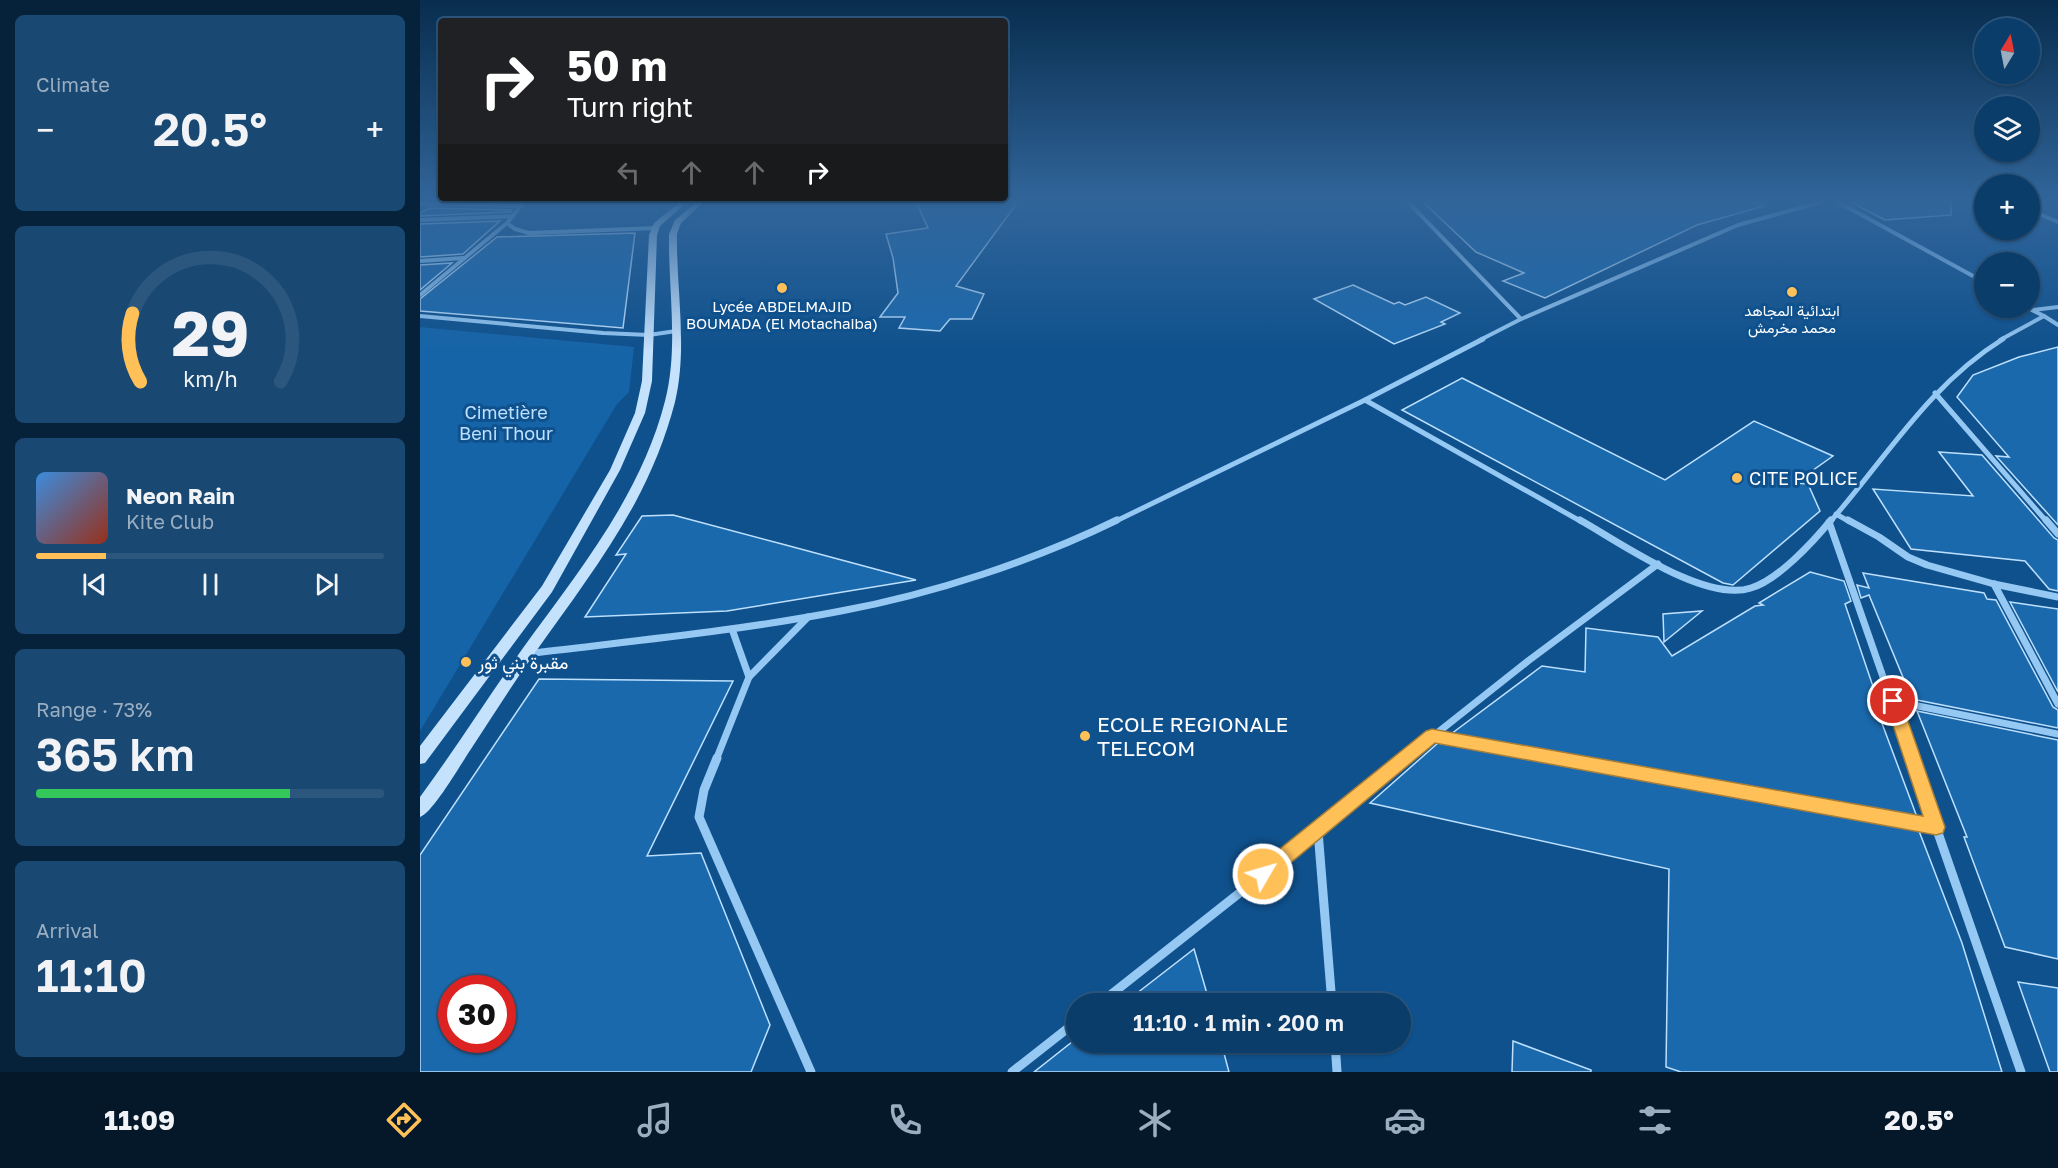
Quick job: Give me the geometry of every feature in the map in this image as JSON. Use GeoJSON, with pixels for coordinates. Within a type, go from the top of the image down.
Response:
{"type":"FeatureCollection","features":[{"type":"Feature","properties":{"kind":"main road"},"geometry":{"type":"LineString","coordinates":[[420,758],[547,588],[605,490],[642,405],[647,381],[652,252]]}},
{"type":"Feature","properties":{"kind":"main road"},"geometry":{"type":"LineString","coordinates":[[420,810],[526,654],[610,538],[649,462],[670,400],[676,331],[674,252]]}},
{"type":"Feature","properties":{"kind":"street"},"geometry":{"type":"LineString","coordinates":[[420,295],[471,252]]}},
{"type":"Feature","properties":{"kind":"street"},"geometry":{"type":"LineString","coordinates":[[1456,252],[1521,320]]}},
{"type":"Feature","properties":{"kind":"street"},"geometry":{"type":"LineString","coordinates":[[526,654],[732,629],[808,617],[929,590],[1015,562],[1101,528],[1365,400],[1521,320],[1676,252]]}},
{"type":"Feature","properties":{"kind":"street"},"geometry":{"type":"LineString","coordinates":[[1930,252],[1974,276]]}},
{"type":"Feature","properties":{"kind":"street"},"geometry":{"type":"LineString","coordinates":[[420,261],[463,258]]}},
{"type":"Feature","properties":{"kind":"street"},"geometry":{"type":"LineString","coordinates":[[2040,308],[2058,307]]}},
{"type":"Feature","properties":{"kind":"street"},"geometry":{"type":"LineString","coordinates":[[2040,314],[2058,325]]}},
{"type":"Feature","properties":{"kind":"street"},"geometry":{"type":"LineString","coordinates":[[420,316],[525,327],[649,335],[676,331]]}},
{"type":"Feature","properties":{"kind":"street"},"geometry":{"type":"LineString","coordinates":[[1365,400],[1658,564],[1706,588],[1723,591],[1751,588],[1762,583],[1795,558],[1836,514],[1935,393],[1966,364],[2009,334],[2044,316]]}},
{"type":"Feature","properties":{"kind":"street"},"geometry":{"type":"LineString","coordinates":[[1935,393],[2058,534]]}},
{"type":"Feature","properties":{"kind":"street"},"geometry":{"type":"LineString","coordinates":[[1836,514],[1880,537],[1908,557],[1927,565],[1994,584],[2058,597]]}},
{"type":"Feature","properties":{"kind":"street"},"geometry":{"type":"LineString","coordinates":[[1829,522],[2021,1072]]}},
{"type":"Feature","properties":{"kind":"street"},"geometry":{"type":"LineString","coordinates":[[1113,993],[1578,621],[1658,564]]}},
{"type":"Feature","properties":{"kind":"street"},"geometry":{"type":"LineString","coordinates":[[1994,584],[2058,704]]}},
{"type":"Feature","properties":{"kind":"street"},"geometry":{"type":"LineString","coordinates":[[808,617],[749,677],[704,790],[699,817],[811,1072]]}},
{"type":"Feature","properties":{"kind":"street"},"geometry":{"type":"LineString","coordinates":[[732,629],[749,677]]}},
{"type":"Feature","properties":{"kind":"street"},"geometry":{"type":"LineString","coordinates":[[1893,701],[2058,734]]}},
{"type":"Feature","properties":{"kind":"street"},"geometry":{"type":"LineString","coordinates":[[1432,736],[1936,827]]}},
{"type":"Feature","properties":{"kind":"street"},"geometry":{"type":"LineString","coordinates":[[1318,831],[1331,993]]}},
{"type":"Feature","properties":{"kind":"street"},"geometry":{"type":"LineString","coordinates":[[1012,1072],[1066,1030]]}},
{"type":"Feature","properties":{"kind":"street"},"geometry":{"type":"LineString","coordinates":[[1336,1053],[1337,1072]]}},
{"type":"Feature","properties":{"kind":"green space","name":"Cimetière Beni Thour"},"geometry":{"type":"Polygon","coordinates":[[[420,327],[634,347],[629,392],[617,404],[420,731],[420,327]]]}},
{"type":"Feature","properties":{"kind":"building"},"geometry":{"type":"Polygon","coordinates":[[[420,252],[465,252],[463,254],[420,257],[420,252]]]}},
{"type":"Feature","properties":{"kind":"building"},"geometry":{"type":"Polygon","coordinates":[[[478,252],[633,252],[623,328],[420,311],[420,299],[478,252]]]}},
{"type":"Feature","properties":{"kind":"building"},"geometry":{"type":"Polygon","coordinates":[[[891,252],[981,252],[956,286],[984,294],[972,319],[950,319],[940,331],[899,328],[905,317],[880,317],[898,293],[891,252]]]}},
{"type":"Feature","properties":{"kind":"building"},"geometry":{"type":"Polygon","coordinates":[[[1476,252],[1641,252],[1545,298],[1503,281],[1524,273],[1476,252]]]}},
{"type":"Feature","properties":{"kind":"building"},"geometry":{"type":"Polygon","coordinates":[[[452,263],[420,290],[420,265],[452,263]]]}},
{"type":"Feature","properties":{"kind":"building"},"geometry":{"type":"Polygon","coordinates":[[[1353,285],[1394,304],[1399,302],[1405,305],[1426,297],[1460,313],[1441,322],[1445,324],[1394,344],[1314,299],[1353,285]]]}},
{"type":"Feature","properties":{"kind":"building"},"geometry":{"type":"Polygon","coordinates":[[[2058,347],[2058,525],[1996,456],[2009,457],[1957,397],[1973,375],[2019,357],[2058,347]]]}},
{"type":"Feature","properties":{"kind":"building","name":"CITE POLICE"},"geometry":{"type":"Polygon","coordinates":[[[1462,378],[1665,480],[1754,421],[1833,456],[1795,483],[1808,484],[1820,511],[1733,585],[1723,583],[1402,410],[1462,378]]]}},
{"type":"Feature","properties":{"kind":"building"},"geometry":{"type":"Polygon","coordinates":[[[1939,452],[1982,455],[2058,540],[2058,591],[2049,589],[2025,561],[1911,549],[1873,489],[1973,496],[1939,452]]]}},
{"type":"Feature","properties":{"kind":"building"},"geometry":{"type":"Polygon","coordinates":[[[673,515],[916,580],[727,611],[585,617],[626,554],[616,555],[642,516],[673,515]]]}},
{"type":"Feature","properties":{"kind":"building"},"geometry":{"type":"Polygon","coordinates":[[[1810,572],[1844,581],[1851,601],[1845,604],[1881,710],[1877,710],[1917,817],[1451,734],[1542,666],[1585,672],[1586,628],[1658,637],[1672,656],[1755,606],[1763,605],[1759,603],[1810,572]]]}},
{"type":"Feature","properties":{"kind":"building"},"geometry":{"type":"Polygon","coordinates":[[[1863,573],[1984,593],[1987,599],[1996,600],[2053,707],[2058,710],[2058,728],[1912,699],[1869,595],[1861,598],[1857,585],[1869,588],[1863,573]]]}},
{"type":"Feature","properties":{"kind":"building"},"geometry":{"type":"Polygon","coordinates":[[[2010,602],[2058,609],[2058,692],[2010,602]]]}},
{"type":"Feature","properties":{"kind":"building"},"geometry":{"type":"Polygon","coordinates":[[[1702,611],[1664,642],[1663,614],[1702,611]]]}},
{"type":"Feature","properties":{"kind":"building"},"geometry":{"type":"Polygon","coordinates":[[[539,679],[733,681],[647,856],[701,853],[770,1025],[751,1072],[420,1072],[420,855],[539,679]]]}},
{"type":"Feature","properties":{"kind":"building"},"geometry":{"type":"Polygon","coordinates":[[[1917,711],[2058,740],[2058,959],[2005,947],[1964,837],[1967,837],[1917,711]]]}},
{"type":"Feature","properties":{"kind":"building"},"geometry":{"type":"Polygon","coordinates":[[[1438,743],[1919,831],[1962,943],[2002,1072],[1681,1072],[1666,1067],[1669,869],[1370,803],[1438,743]]]}},
{"type":"Feature","properties":{"kind":"building"},"geometry":{"type":"Polygon","coordinates":[[[1194,949],[1207,993],[1137,993],[1194,949]]]}},
{"type":"Feature","properties":{"kind":"building"},"geometry":{"type":"Polygon","coordinates":[[[2018,982],[2058,988],[2058,1072],[2050,1072],[2018,982]]]}},
{"type":"Feature","properties":{"kind":"building"},"geometry":{"type":"Polygon","coordinates":[[[1513,1041],[1591,1070],[1591,1072],[1512,1072],[1513,1041]]]}},
{"type":"Feature","properties":{"kind":"building"},"geometry":{"type":"Polygon","coordinates":[[[1066,1047],[1066,1053],[1224,1053],[1229,1072],[1034,1072],[1066,1047]]]}},
{"type":"Feature","properties":{"kind":"place","name":"Lycée ABDELMAJID BOUMADA (El Motachaiba)"},"geometry":{"type":"Point","coordinates":[782,288]}},
{"type":"Feature","properties":{"kind":"place","name":"ابتدائية المجاهد محمد مخرمش"},"geometry":{"type":"Point","coordinates":[1792,292]}},
{"type":"Feature","properties":{"kind":"place","name":"CITE POLICE"},"geometry":{"type":"Point","coordinates":[1737,478]}},
{"type":"Feature","properties":{"kind":"place","name":"مقبرة بني ثور"},"geometry":{"type":"Point","coordinates":[466,662]}},
{"type":"Feature","properties":{"kind":"place","name":"ECOLE REGIONALE TELECOM"},"geometry":{"type":"Point","coordinates":[1085,736]}},
{"type":"Feature","properties":{"kind":"route"},"geometry":{"type":"LineString","coordinates":[[1263,874],[1432,736],[1936,827],[1893,701]]}}]}
